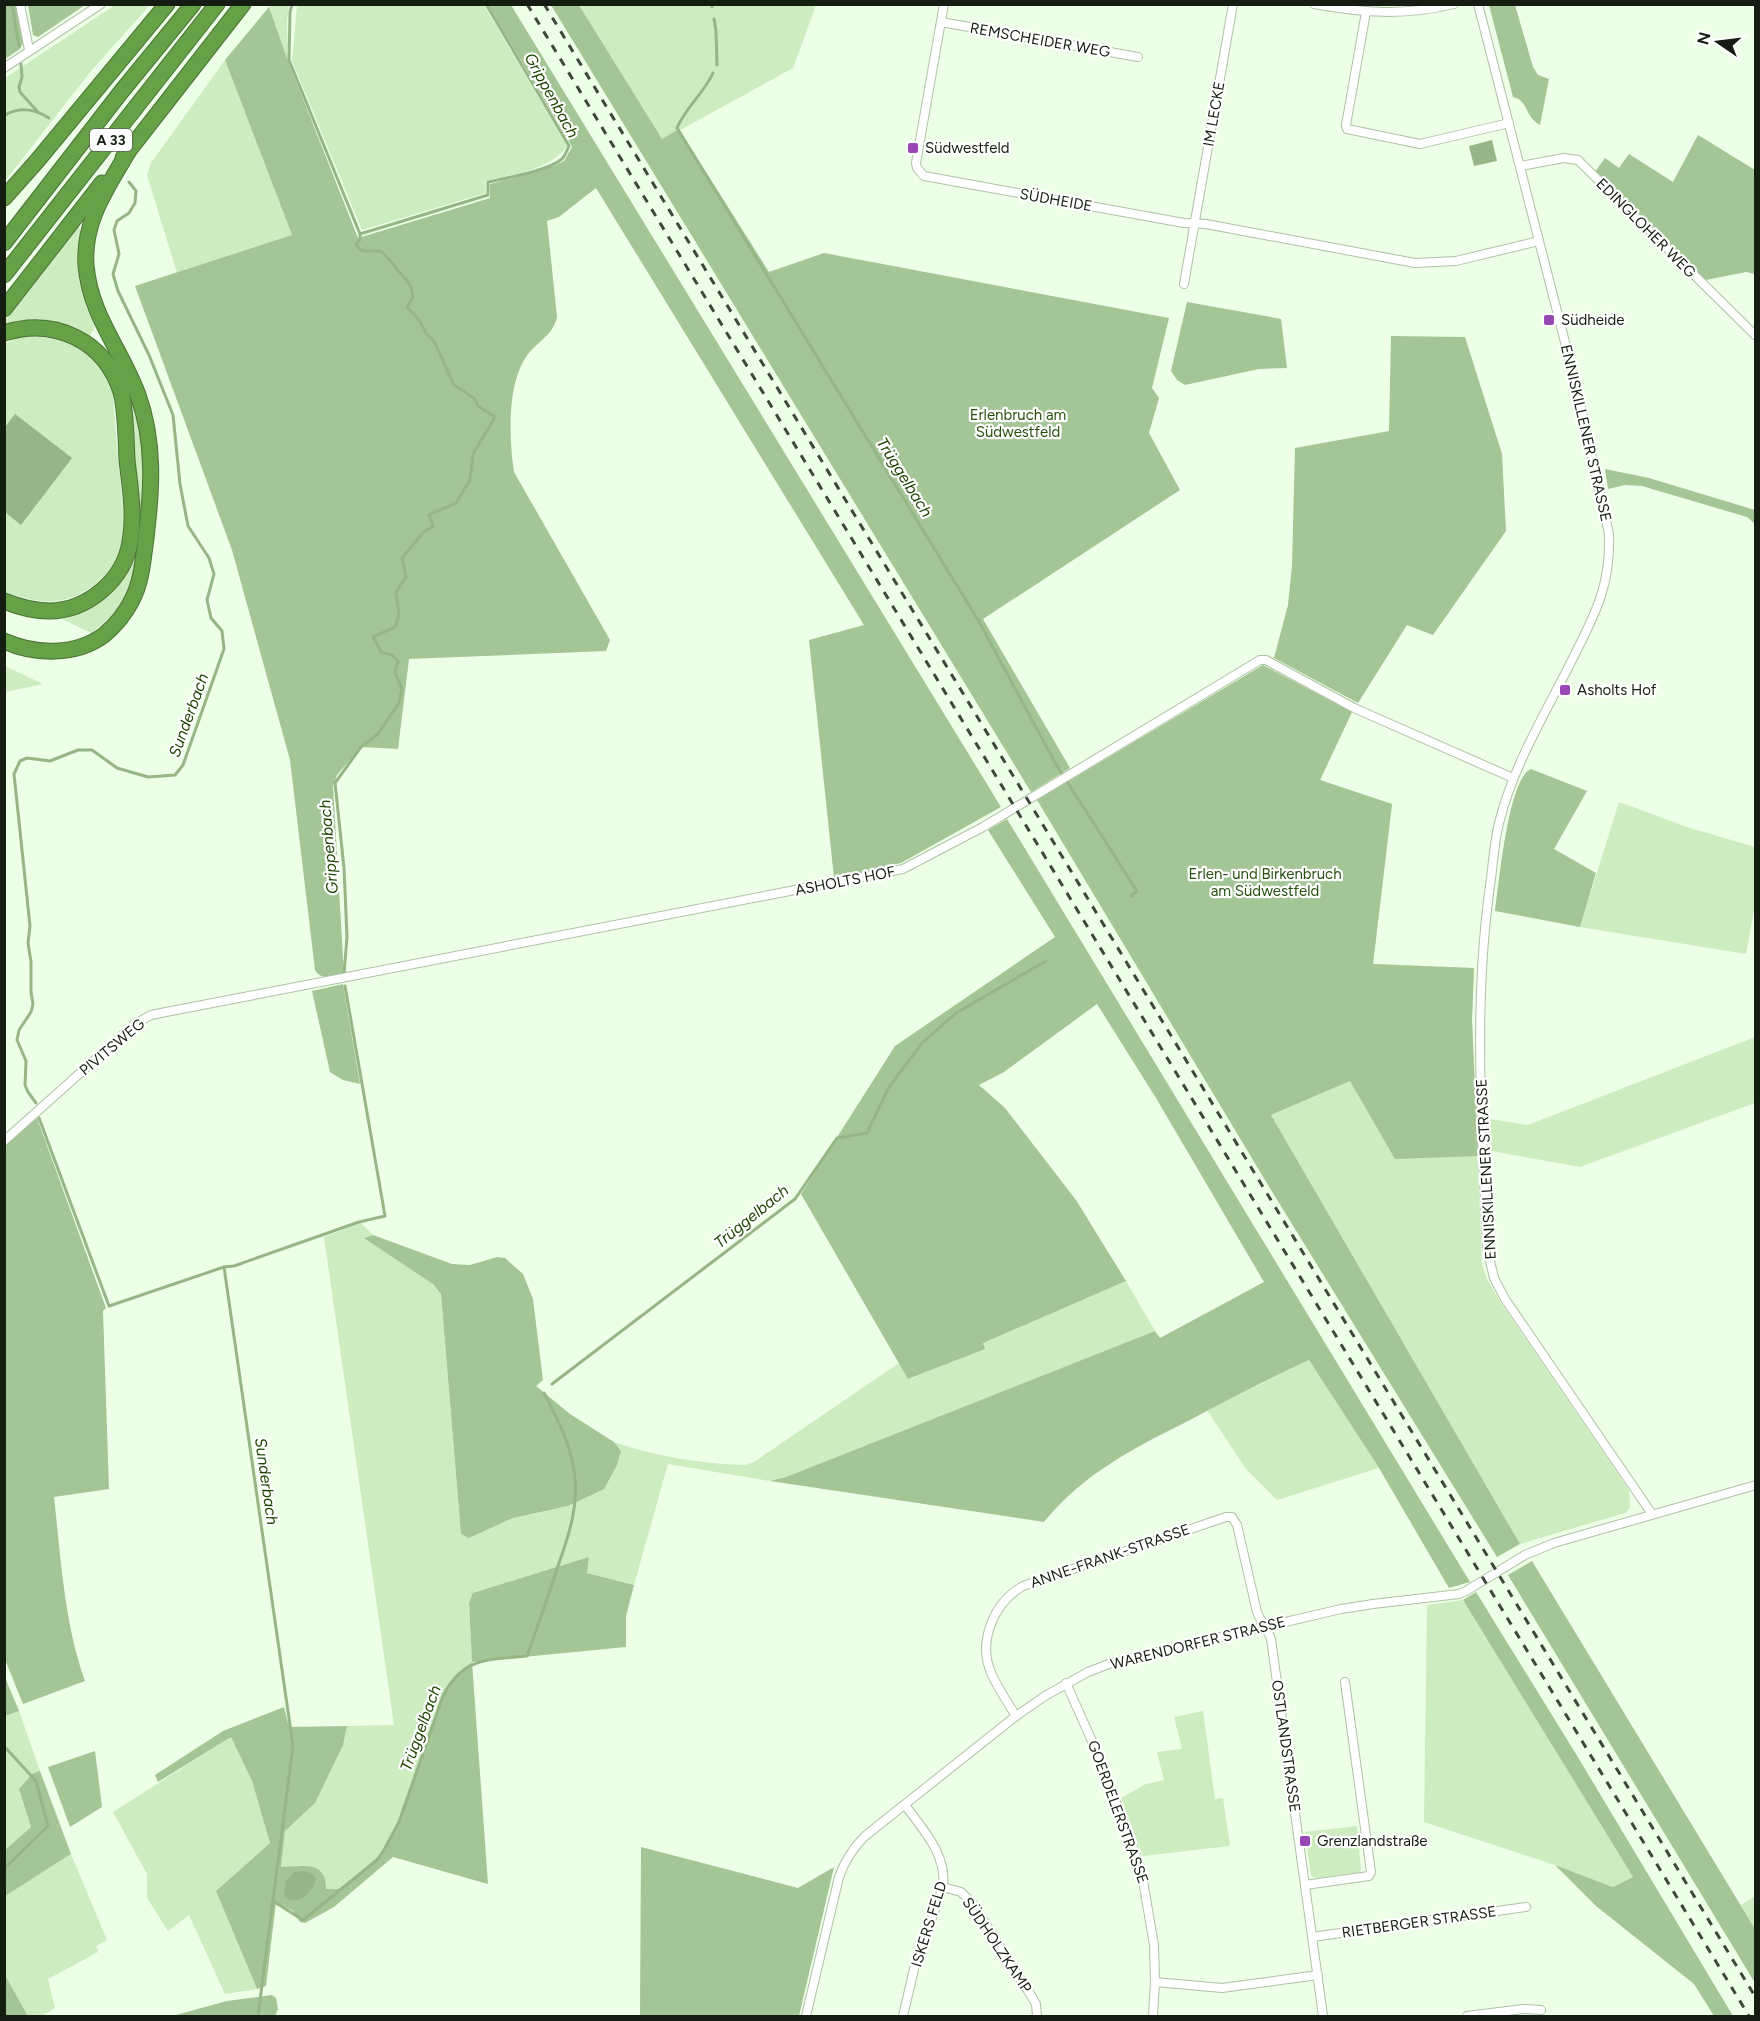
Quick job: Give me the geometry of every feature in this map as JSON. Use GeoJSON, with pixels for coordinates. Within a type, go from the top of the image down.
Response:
{"type":"FeatureCollection","features":[{"type":"Feature","properties":{"kind":"highway"},"geometry":{"type":"LineString","coordinates":[[4,198],[167,4]]}},
{"type":"Feature","properties":{"kind":"highway","name":"A 33"},"geometry":{"type":"LineString","coordinates":[[4,243],[121,92],[193,4]]}},
{"type":"Feature","properties":{"kind":"highway","name":"A 33"},"geometry":{"type":"LineString","coordinates":[[4,275],[217,4]]}},
{"type":"Feature","properties":{"kind":"highway"},"geometry":{"type":"LineString","coordinates":[[4,309],[243,4]]}},
{"type":"Feature","properties":{"kind":"highway"},"geometry":{"type":"LineString","coordinates":[[4,641],[19,648],[59,651],[81,646],[100,637],[122,618],[141,579],[151,489],[152,462],[147,429],[138,395],[94,305],[88,286],[86,262],[88,233],[95,208],[128,152]]}},
{"type":"Feature","properties":{"kind":"highway"},"geometry":{"type":"LineString","coordinates":[[4,333],[18,328],[34,327],[54,330],[79,338],[105,360],[122,393],[132,512],[131,538],[125,560],[116,576],[97,595],[67,609],[50,611],[20,607],[4,601]]}},
{"type":"Feature","properties":{"kind":"street"},"geometry":{"type":"LineString","coordinates":[[21,4],[29,50]]}},
{"type":"Feature","properties":{"kind":"street"},"geometry":{"type":"LineString","coordinates":[[4,68],[101,4]]}},
{"type":"Feature","properties":{"kind":"street"},"geometry":{"type":"LineString","coordinates":[[941,22],[944,4]]}},
{"type":"Feature","properties":{"kind":"street","name":"IM LECKE"},"geometry":{"type":"LineString","coordinates":[[1194,224],[1233,4]]}},
{"type":"Feature","properties":{"kind":"street"},"geometry":{"type":"LineString","coordinates":[[1314,4],[1366,12],[1404,13],[1454,4]]}},
{"type":"Feature","properties":{"kind":"street","name":"ENNISKILLENER STRASSE"},"geometry":{"type":"LineString","coordinates":[[1478,4],[1521,166],[1596,470],[1609,534],[1610,555],[1607,578],[1596,612],[1513,778],[1499,825],[1482,948],[1480,1054],[1486,1236],[1489,1263],[1505,1299],[1652,1514]]}},
{"type":"Feature","properties":{"kind":"street"},"geometry":{"type":"LineString","coordinates":[[1366,12],[1347,129],[1420,144],[1509,123]]}},
{"type":"Feature","properties":{"kind":"street","name":"REMSCHEIDER WEG"},"geometry":{"type":"LineString","coordinates":[[941,22],[1138,57]]}},
{"type":"Feature","properties":{"kind":"street","name":"SÜDHEIDE"},"geometry":{"type":"LineString","coordinates":[[941,22],[916,163],[920,172],[928,177],[1415,262],[1456,261],[1539,241]]}},
{"type":"Feature","properties":{"kind":"street","name":"EDINGLOHER WEG"},"geometry":{"type":"LineString","coordinates":[[1521,166],[1564,158],[1578,160],[1755,336]]}},
{"type":"Feature","properties":{"kind":"street"},"geometry":{"type":"LineString","coordinates":[[1184,284],[1194,224]]}},
{"type":"Feature","properties":{"kind":"street","name":"ASHOLTS HOF"},"geometry":{"type":"LineString","coordinates":[[312,985],[903,869],[983,827],[1260,660],[1266,660],[1354,708],[1513,778]]}},
{"type":"Feature","properties":{"kind":"street","name":"PIVITSWEG"},"geometry":{"type":"LineString","coordinates":[[4,1140],[143,1018],[312,985]]}},
{"type":"Feature","properties":{"kind":"street","name":"WARENDORFER STRASSE"},"geometry":{"type":"LineString","coordinates":[[806,2016],[839,1877],[845,1861],[865,1836],[1016,1716],[1066,1683],[1114,1662],[1265,1626],[1373,1604],[1458,1594],[1534,1551],[1755,1485]]}},
{"type":"Feature","properties":{"kind":"street","name":"ANNE-FRANK-STRASSE"},"geometry":{"type":"LineString","coordinates":[[1016,1716],[991,1674],[987,1645],[994,1615],[1005,1598],[1023,1586],[1229,1516],[1235,1520],[1257,1612],[1265,1626]]}},
{"type":"Feature","properties":{"kind":"street","name":"OSTLANDSTRASSE"},"geometry":{"type":"LineString","coordinates":[[1265,1626],[1271,1639],[1323,2016]]}},
{"type":"Feature","properties":{"kind":"street"},"geometry":{"type":"LineString","coordinates":[[1305,1884],[1369,1876],[1371,1872],[1345,1682]]}},
{"type":"Feature","properties":{"kind":"street","name":"GOERDELERSTRASSE"},"geometry":{"type":"LineString","coordinates":[[1066,1683],[1100,1759],[1141,1869],[1153,1936],[1155,1982],[1153,2016]]}},
{"type":"Feature","properties":{"kind":"street","name":"ISKERS FELD"},"geometry":{"type":"LineString","coordinates":[[903,2016],[915,1965],[943,1887],[943,1870],[936,1849],[905,1805]]}},
{"type":"Feature","properties":{"kind":"street","name":"SÜDHOLZKAMP"},"geometry":{"type":"LineString","coordinates":[[943,1887],[961,1892],[973,1904],[1036,2004],[1037,2016]]}},
{"type":"Feature","properties":{"kind":"street","name":"RIETBERGER STRASSE"},"geometry":{"type":"LineString","coordinates":[[1312,1937],[1526,1907]]}},
{"type":"Feature","properties":{"kind":"street"},"geometry":{"type":"LineString","coordinates":[[1155,1982],[1222,1988],[1318,1975]]}},
{"type":"Feature","properties":{"kind":"street"},"geometry":{"type":"LineString","coordinates":[[1467,2016],[1523,2009],[1541,2010]]}},
{"type":"Feature","properties":{"kind":"shaded area"},"geometry":{"type":"Polygon","coordinates":[[[115,5],[150,5],[91,71],[5,181],[5,78],[115,5]]]}},
{"type":"Feature","properties":{"kind":"shaded area"},"geometry":{"type":"Polygon","coordinates":[[[270,5],[289,5],[288,61],[269,7],[270,5]]]}},
{"type":"Feature","properties":{"kind":"shaded area"},"geometry":{"type":"Polygon","coordinates":[[[297,5],[484,5],[567,146],[551,161],[541,166],[485,181],[486,193],[362,230],[292,61],[297,5]]]}},
{"type":"Feature","properties":{"kind":"shaded area"},"geometry":{"type":"Polygon","coordinates":[[[579,5],[816,5],[793,68],[662,140],[579,5]]]}},
{"type":"Feature","properties":{"kind":"shaded area"},"geometry":{"type":"Polygon","coordinates":[[[225,60],[292,235],[177,273],[147,175],[151,163],[225,60]]]}},
{"type":"Feature","properties":{"kind":"shaded area"},"geometry":{"type":"Polygon","coordinates":[[[1492,140],[1497,161],[1474,166],[1469,146],[1492,140]]]}},
{"type":"Feature","properties":{"kind":"shaded area"},"geometry":{"type":"Polygon","coordinates":[[[79,226],[81,235],[78,258],[80,279],[95,327],[89,337],[68,326],[48,321],[28,321],[5,327],[4,322],[79,226]]]}},
{"type":"Feature","properties":{"kind":"shaded area"},"geometry":{"type":"Polygon","coordinates":[[[33,335],[62,339],[84,350],[100,368],[113,394],[124,516],[121,546],[113,565],[97,582],[78,595],[57,601],[36,600],[5,592],[4,344],[19,337],[33,335]]]}},
{"type":"Feature","properties":{"kind":"shaded area"},"geometry":{"type":"Polygon","coordinates":[[[133,402],[144,461],[143,511],[139,549],[126,597],[115,613],[91,633],[62,619],[87,610],[100,602],[115,589],[132,560],[138,526],[130,403],[133,402]]]}},
{"type":"Feature","properties":{"kind":"shaded area"},"geometry":{"type":"Polygon","coordinates":[[[15,414],[72,458],[21,525],[5,512],[5,427],[15,414]]]}},
{"type":"Feature","properties":{"kind":"shaded area"},"geometry":{"type":"Polygon","coordinates":[[[5,666],[43,684],[5,692],[5,666]]]}},
{"type":"Feature","properties":{"kind":"shaded area"},"geometry":{"type":"Polygon","coordinates":[[[1263,669],[1351,714],[1320,780],[1392,804],[1373,964],[1474,968],[1472,1020],[1482,1264],[1487,1279],[1501,1303],[1629,1490],[1630,1508],[1625,1513],[1520,1544],[1271,1115],[1334,1088],[1263,669]]]}},
{"type":"Feature","properties":{"kind":"shaded area"},"geometry":{"type":"Polygon","coordinates":[[[1619,802],[1690,828],[1755,847],[1755,905],[1746,954],[1580,927],[1619,802]]]}},
{"type":"Feature","properties":{"kind":"shaded area"},"geometry":{"type":"Polygon","coordinates":[[[1755,1037],[1755,1103],[1580,1167],[1491,1151],[1490,1119],[1528,1125],[1755,1037]]]}},
{"type":"Feature","properties":{"kind":"shaded area"},"geometry":{"type":"Polygon","coordinates":[[[361,1223],[373,1235],[365,1237],[433,1284],[441,1294],[461,1534],[469,1538],[513,1518],[568,1506],[621,1451],[614,1442],[679,1458],[745,1465],[754,1462],[899,1363],[909,1379],[984,1349],[982,1343],[1126,1281],[1155,1331],[786,1477],[770,1481],[668,1464],[634,1585],[587,1573],[589,1557],[469,1603],[472,1662],[457,1674],[404,1808],[382,1853],[342,1889],[326,1889],[281,1867],[285,1831],[343,1745],[347,1726],[394,1725],[324,1237],[361,1223]]]}},
{"type":"Feature","properties":{"kind":"shaded area"},"geometry":{"type":"Polygon","coordinates":[[[1309,1360],[1379,1468],[1277,1500],[1246,1469],[1207,1410],[1309,1360]]]}},
{"type":"Feature","properties":{"kind":"shaded area"},"geometry":{"type":"Polygon","coordinates":[[[1463,1600],[1633,1877],[1613,1887],[1555,1865],[1424,1822],[1427,1605],[1463,1600]]]}},
{"type":"Feature","properties":{"kind":"shaded area"},"geometry":{"type":"Polygon","coordinates":[[[19,1711],[40,1771],[32,1774],[19,1789],[31,1827],[5,1850],[5,1716],[19,1711]]]}},
{"type":"Feature","properties":{"kind":"shaded area"},"geometry":{"type":"Polygon","coordinates":[[[1203,1711],[1215,1799],[1223,1798],[1230,1846],[1143,1856],[1121,1798],[1146,1784],[1164,1780],[1157,1752],[1182,1749],[1174,1717],[1203,1711]]]}},
{"type":"Feature","properties":{"kind":"shaded area"},"geometry":{"type":"Polygon","coordinates":[[[231,1737],[252,1781],[270,1843],[216,1891],[257,1989],[225,1994],[189,1915],[168,1931],[147,1898],[147,1874],[113,1812],[231,1737]]]}},
{"type":"Feature","properties":{"kind":"shaded area"},"geometry":{"type":"Polygon","coordinates":[[[1357,1826],[1361,1870],[1359,1873],[1316,1878],[1311,1876],[1305,1832],[1357,1826]]]}},
{"type":"Feature","properties":{"kind":"shaded area"},"geometry":{"type":"Polygon","coordinates":[[[71,1854],[107,1940],[96,1946],[98,1952],[48,1979],[55,2008],[41,2016],[28,2016],[5,1975],[4,1896],[71,1854]]]}},
{"type":"Feature","properties":{"kind":"shaded area"},"geometry":{"type":"Polygon","coordinates":[[[306,1871],[316,1880],[311,1890],[299,1899],[289,1899],[284,1896],[286,1881],[294,1872],[306,1871]]]}},
{"type":"Feature","properties":{"kind":"shaded area"},"geometry":{"type":"Polygon","coordinates":[[[1755,1896],[1755,1929],[1741,1905],[1755,1896]]]}},
{"type":"Feature","properties":{"kind":"green space"},"geometry":{"type":"Polygon","coordinates":[[[28,4],[85,5],[38,37],[33,35],[28,4]]]}},
{"type":"Feature","properties":{"kind":"green space"},"geometry":{"type":"Polygon","coordinates":[[[5,5],[16,5],[23,43],[20,49],[5,59],[5,5]]]}},
{"type":"Feature","properties":{"kind":"green space"},"geometry":{"type":"Polygon","coordinates":[[[488,5],[511,5],[1001,807],[901,863],[834,878],[809,640],[864,625],[596,188],[559,217],[547,221],[557,317],[552,329],[526,357],[515,382],[511,413],[511,444],[514,472],[610,640],[606,651],[409,659],[398,749],[361,747],[337,775],[333,786],[344,974],[324,977],[315,970],[290,760],[232,550],[135,286],[292,235],[225,60],[269,7],[358,238],[490,198],[490,184],[530,174],[564,161],[572,147],[488,5]]]}},
{"type":"Feature","properties":{"kind":"green space","name":"Erlenbruch am Südwestfeld"},"geometry":{"type":"Polygon","coordinates":[[[551,5],[579,5],[662,139],[679,129],[769,272],[824,253],[1169,318],[1152,388],[1159,398],[1149,433],[1180,490],[983,619],[1070,768],[1031,792],[551,5]]]}},
{"type":"Feature","properties":{"kind":"green space"},"geometry":{"type":"Polygon","coordinates":[[[1489,5],[1515,5],[1533,67],[1538,75],[1549,79],[1540,125],[1531,117],[1522,102],[1513,97],[1489,5]]]}},
{"type":"Feature","properties":{"kind":"green space"},"geometry":{"type":"Polygon","coordinates":[[[1698,135],[1755,170],[1755,274],[1746,272],[1706,280],[1595,172],[1605,158],[1619,168],[1629,154],[1673,182],[1698,135]]]}},
{"type":"Feature","properties":{"kind":"green space"},"geometry":{"type":"Polygon","coordinates":[[[1187,302],[1281,319],[1287,368],[1259,369],[1185,385],[1177,380],[1171,371],[1187,302]]]}},
{"type":"Feature","properties":{"kind":"green space"},"geometry":{"type":"Polygon","coordinates":[[[1391,336],[1465,337],[1502,454],[1506,531],[1433,635],[1407,625],[1358,703],[1274,658],[1288,605],[1292,566],[1295,448],[1389,431],[1391,336]]]}},
{"type":"Feature","properties":{"kind":"green space"},"geometry":{"type":"Polygon","coordinates":[[[1605,469],[1649,478],[1755,510],[1755,524],[1747,517],[1642,486],[1625,485],[1608,489],[1605,469]]]}},
{"type":"Feature","properties":{"kind":"green space","name":"Erlen- und Birkenbruch am Südwestfeld"},"geometry":{"type":"Polygon","coordinates":[[[1263,665],[1352,712],[1320,780],[1392,804],[1373,964],[1474,968],[1472,1020],[1478,1156],[1395,1159],[1350,1081],[1271,1115],[1520,1544],[1497,1557],[1268,1185],[1037,800],[1263,665]]]}},
{"type":"Feature","properties":{"kind":"green space"},"geometry":{"type":"Polygon","coordinates":[[[1531,769],[1587,791],[1554,849],[1596,873],[1580,927],[1495,911],[1506,834],[1516,791],[1523,777],[1531,769]]]}},
{"type":"Feature","properties":{"kind":"green space"},"geometry":{"type":"Polygon","coordinates":[[[1007,819],[1470,1582],[1449,1588],[1379,1468],[1309,1360],[1149,1441],[1111,1463],[1076,1489],[1044,1522],[770,1481],[786,1477],[1155,1331],[1160,1338],[1264,1282],[1156,1098],[1097,1004],[1004,1072],[979,1085],[1005,1108],[1076,1200],[1126,1281],[983,1343],[985,1349],[908,1379],[801,1194],[895,1046],[1055,937],[988,830],[1007,819]]]}},
{"type":"Feature","properties":{"kind":"green space"},"geometry":{"type":"Polygon","coordinates":[[[343,984],[360,1084],[343,1080],[330,1072],[312,991],[343,984]]]}},
{"type":"Feature","properties":{"kind":"green space"},"geometry":{"type":"Polygon","coordinates":[[[37,1118],[106,1308],[103,1311],[109,1489],[54,1497],[68,1613],[85,1681],[23,1704],[4,1657],[4,1147],[37,1118]]]}},
{"type":"Feature","properties":{"kind":"green space"},"geometry":{"type":"Polygon","coordinates":[[[373,1235],[452,1264],[470,1265],[497,1257],[505,1258],[523,1274],[533,1299],[543,1380],[536,1386],[570,1414],[614,1442],[621,1451],[617,1465],[604,1489],[568,1506],[513,1518],[469,1538],[461,1534],[441,1294],[433,1284],[364,1238],[373,1235]]]}},
{"type":"Feature","properties":{"kind":"green space"},"geometry":{"type":"Polygon","coordinates":[[[589,1557],[587,1573],[634,1585],[626,1616],[626,1647],[472,1662],[469,1603],[473,1593],[589,1557]]]}},
{"type":"Feature","properties":{"kind":"green space"},"geometry":{"type":"Polygon","coordinates":[[[1532,1561],[1755,1929],[1755,1983],[1508,1575],[1532,1561]]]}},
{"type":"Feature","properties":{"kind":"green space"},"geometry":{"type":"Polygon","coordinates":[[[1476,1592],[1733,2016],[1714,2016],[1694,1984],[1596,1906],[1555,1865],[1613,1887],[1633,1877],[1463,1600],[1476,1592]]]}},
{"type":"Feature","properties":{"kind":"green space"},"geometry":{"type":"Polygon","coordinates":[[[472,1662],[488,1884],[393,1857],[334,1907],[305,1923],[300,1922],[293,1911],[276,1902],[266,1986],[257,1989],[216,1891],[270,1843],[252,1781],[231,1737],[158,1782],[155,1775],[223,1731],[284,1707],[289,1727],[347,1726],[343,1745],[315,1803],[285,1831],[281,1867],[304,1866],[317,1869],[325,1879],[326,1889],[342,1889],[382,1853],[404,1808],[442,1696],[457,1674],[472,1662]]]}},
{"type":"Feature","properties":{"kind":"green space"},"geometry":{"type":"Polygon","coordinates":[[[4,1675],[19,1711],[5,1716],[4,1716],[4,1675]]]}},
{"type":"Feature","properties":{"kind":"green space"},"geometry":{"type":"Polygon","coordinates":[[[95,1751],[102,1807],[70,1827],[48,1767],[95,1751]]]}},
{"type":"Feature","properties":{"kind":"green space"},"geometry":{"type":"Polygon","coordinates":[[[40,1771],[71,1854],[5,1896],[5,1850],[31,1827],[19,1789],[32,1774],[40,1771]]]}},
{"type":"Feature","properties":{"kind":"green space"},"geometry":{"type":"Polygon","coordinates":[[[641,1847],[798,1888],[834,1867],[799,2016],[640,2016],[641,1847]]]}},
{"type":"Feature","properties":{"kind":"green space"},"geometry":{"type":"Polygon","coordinates":[[[5,1975],[28,2016],[5,2016],[5,1975]]]}},
{"type":"Feature","properties":{"kind":"green space"},"geometry":{"type":"Polygon","coordinates":[[[272,1995],[276,1998],[278,2009],[275,2016],[172,2016],[227,2001],[272,1995]]]}},
{"type":"Feature","properties":{"kind":"waterway","name":"Sunderbach"},"geometry":{"type":"LineString","coordinates":[[12,4],[19,46]]}},
{"type":"Feature","properties":{"kind":"waterway","name":"Grippenbach"},"geometry":{"type":"LineString","coordinates":[[292,4],[289,60],[360,234],[360,240],[356,244],[360,250],[382,252],[401,274],[411,287],[413,297],[407,307],[435,343],[454,385],[474,398],[478,406],[495,417],[473,454],[470,480],[456,503],[429,515],[433,526],[423,533],[402,558],[406,577],[396,592],[399,615],[395,627],[373,637],[381,652],[392,655],[398,661],[395,672],[402,689],[399,703],[377,735],[361,747],[335,783],[344,868],[347,937],[344,974]]}},
{"type":"Feature","properties":{"kind":"waterway","name":"Grippenbach"},"geometry":{"type":"LineString","coordinates":[[360,234],[488,195],[488,182],[547,167],[565,155],[569,146],[486,4]]}},
{"type":"Feature","properties":{"kind":"waterway","name":"Trüggelbach"},"geometry":{"type":"LineString","coordinates":[[714,19],[717,65]]}},
{"type":"Feature","properties":{"kind":"waterway","name":"Sunderbach"},"geometry":{"type":"LineString","coordinates":[[21,64],[20,92],[37,111]]}},
{"type":"Feature","properties":{"kind":"waterway","name":"Trüggelbach"},"geometry":{"type":"LineString","coordinates":[[713,73],[677,128],[978,620],[1057,766],[1137,891],[1131,896]]}},
{"type":"Feature","properties":{"kind":"waterway","name":"Sunderbach"},"geometry":{"type":"LineString","coordinates":[[4,116],[15,111],[26,110],[38,112],[49,118]]}},
{"type":"Feature","properties":{"kind":"waterway","name":"Sunderbach"},"geometry":{"type":"LineString","coordinates":[[36,1103],[25,1085],[26,1061],[17,1040],[19,1030],[31,1012],[33,1004],[28,943],[30,926],[14,774],[20,761],[27,758],[50,761],[78,750],[92,750],[117,768],[148,777],[175,775],[183,765],[224,649],[222,631],[211,618],[207,600],[214,574],[209,558],[188,526],[180,484],[173,415],[149,355],[118,291],[113,274],[119,254],[114,230],[117,221],[129,213],[135,203],[136,191],[129,182]]}},
{"type":"Feature","properties":{"kind":"waterway","name":"Trüggelbach"},"geometry":{"type":"LineString","coordinates":[[552,1384],[795,1199],[837,1138],[867,1133],[889,1087],[922,1043],[956,1013],[1046,961]]}},
{"type":"Feature","properties":{"kind":"waterway","name":"Trüggelbach"},"geometry":{"type":"LineString","coordinates":[[39,1118],[109,1306],[224,1267],[234,1266],[359,1222],[385,1216],[345,986]]}},
{"type":"Feature","properties":{"kind":"waterway","name":"Sunderbach"},"geometry":{"type":"LineString","coordinates":[[224,1267],[293,1746],[258,2016]]}},
{"type":"Feature","properties":{"kind":"waterway","name":"Trüggelbach"},"geometry":{"type":"LineString","coordinates":[[273,1901],[303,1920],[377,1860],[399,1822],[443,1696],[451,1683],[468,1667],[478,1663],[500,1658],[527,1656],[566,1544],[576,1492],[568,1446],[544,1393]]}},
{"type":"Feature","properties":{"kind":"waterway"},"geometry":{"type":"LineString","coordinates":[[4,1746],[36,1781],[48,1826],[4,1869]]}},
{"type":"Feature","properties":{"kind":"railway"},"geometry":{"type":"LineString","coordinates":[[527,4],[1749,2016]]}},
{"type":"Feature","properties":{"kind":"railway"},"geometry":{"type":"LineString","coordinates":[[544,4],[1756,1998]]}},
{"type":"Feature","properties":{"kind":"place","name":"Südwestfeld"},"geometry":{"type":"Point","coordinates":[913,148]}},
{"type":"Feature","properties":{"kind":"place","name":"Südheide"},"geometry":{"type":"Point","coordinates":[1549,320]}},
{"type":"Feature","properties":{"kind":"place","name":"Asholts Hof"},"geometry":{"type":"Point","coordinates":[1565,690]}},
{"type":"Feature","properties":{"kind":"place","name":"Grenzlandstraße"},"geometry":{"type":"Point","coordinates":[1305,1841]}}]}
